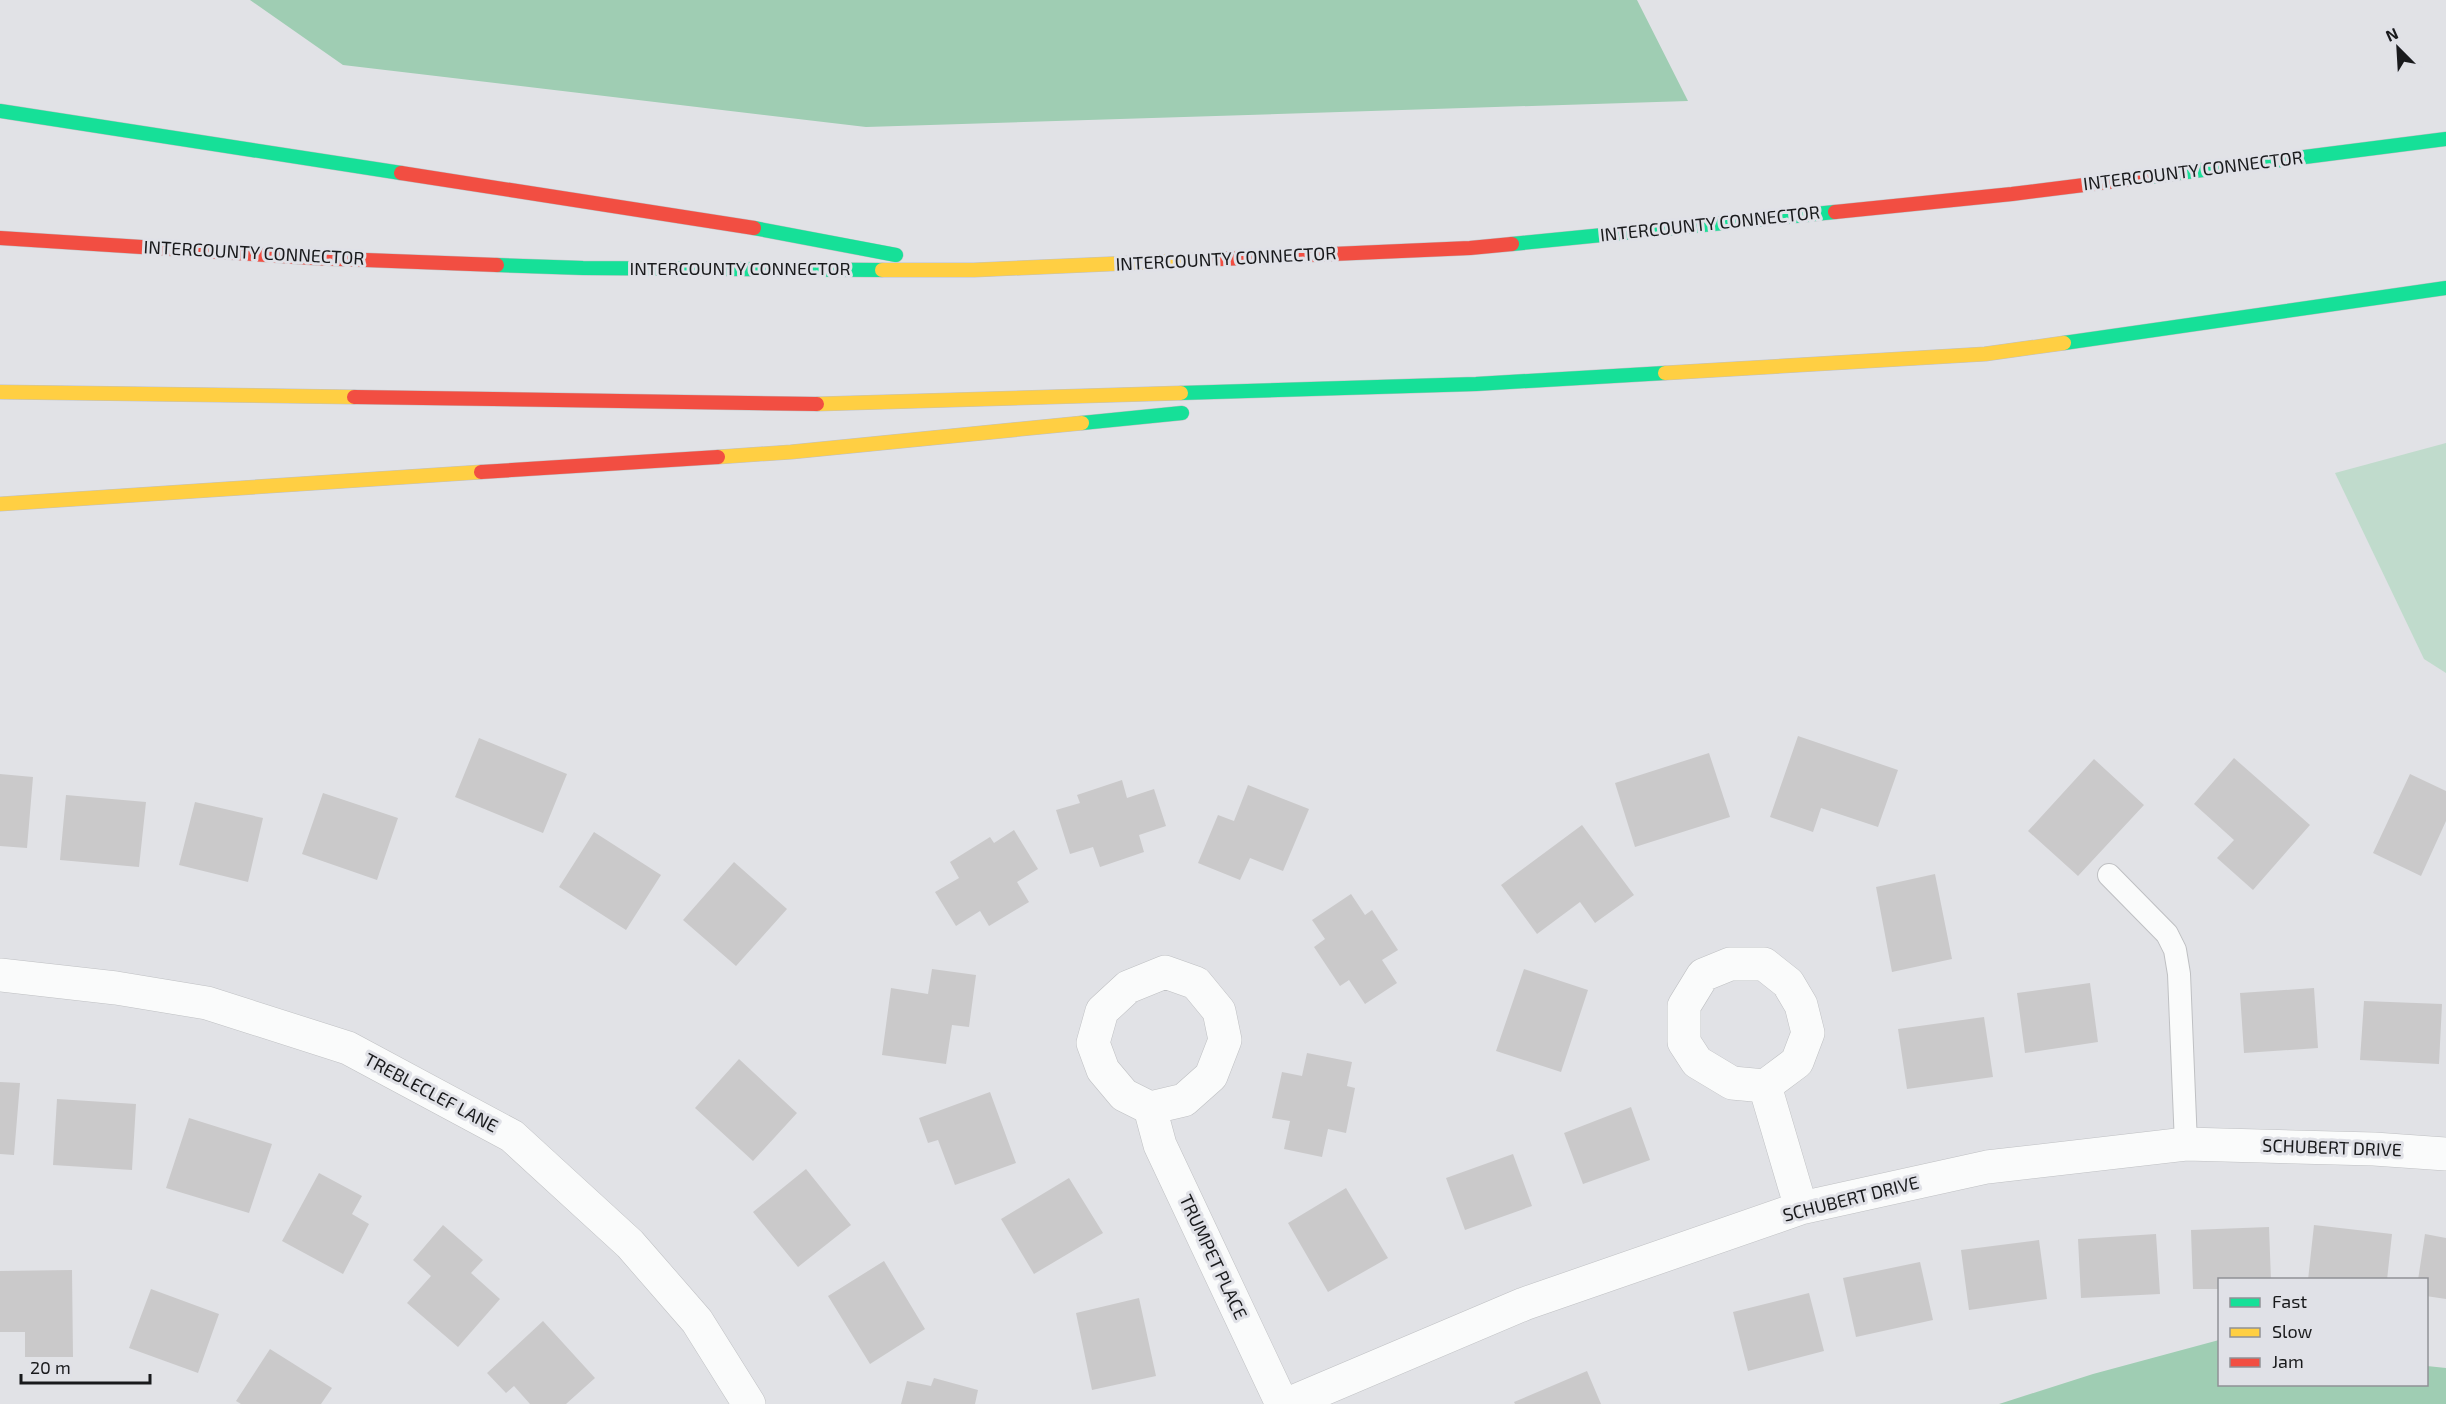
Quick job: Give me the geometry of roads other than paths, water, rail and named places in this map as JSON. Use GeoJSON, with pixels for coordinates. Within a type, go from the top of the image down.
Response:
{"type":"FeatureCollection","features":[{"type":"Feature","properties":{"kind":"highway"},"geometry":{"type":"LineString","coordinates":[[0,111],[772,231],[974,270]]}},
{"type":"Feature","properties":{"kind":"highway","name":"INTERCOUNTY CONNECTOR"},"geometry":{"type":"LineString","coordinates":[[0,238],[313,258],[583,268],[974,270],[1470,248],[2012,194],[2446,139]]}},
{"type":"Feature","properties":{"kind":"highway"},"geometry":{"type":"LineString","coordinates":[[0,392],[820,404],[1476,384],[1985,354],[2446,288]]}},
{"type":"Feature","properties":{"kind":"highway"},"geometry":{"type":"LineString","coordinates":[[1276,404],[1476,384]]}},
{"type":"Feature","properties":{"kind":"highway"},"geometry":{"type":"LineString","coordinates":[[0,504],[791,452],[1193,412]]}},
{"type":"Feature","properties":{"kind":"street","name":"TREBLECLEF LANE"},"geometry":{"type":"LineString","coordinates":[[0,975],[116,988],[207,1003],[348,1048],[512,1136],[630,1244],[697,1321],[749,1404]]}},
{"type":"Feature","properties":{"kind":"street"},"geometry":{"type":"LineString","coordinates":[[1765,1086],[1802,1208]]}},
{"type":"Feature","properties":{"kind":"street","name":"TRUMPET PLACE"},"geometry":{"type":"LineString","coordinates":[[1150,1108],[1160,1145],[1282,1404]]}},
{"type":"Feature","properties":{"kind":"street","name":"SCHUBERT DRIVE"},"geometry":{"type":"LineString","coordinates":[[1288,1404],[1524,1304],[1802,1208],[1987,1167],[2186,1144],[2374,1149],[2446,1154]]}},
{"type":"Feature","properties":{"kind":"lane"},"geometry":{"type":"LineString","coordinates":[[2109,875],[2167,934],[2175,950],[2179,974],[2186,1144]]}}]}
